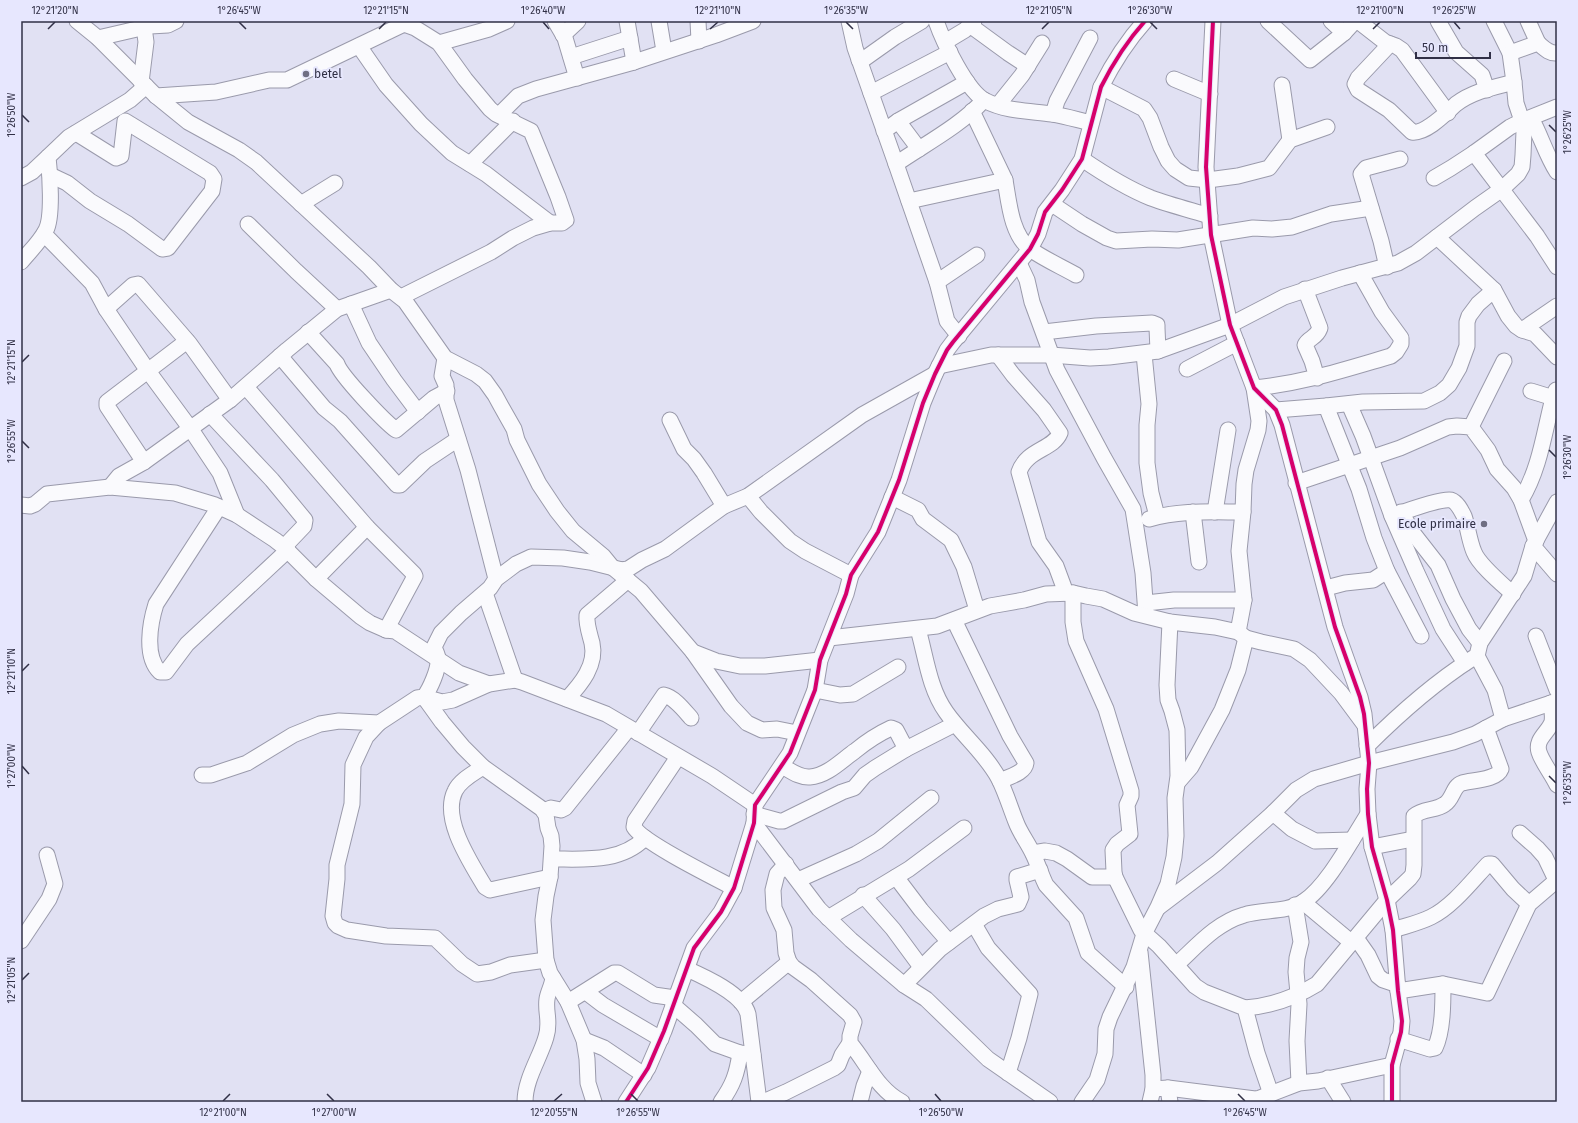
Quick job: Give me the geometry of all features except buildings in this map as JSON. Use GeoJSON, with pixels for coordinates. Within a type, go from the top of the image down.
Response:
{"type":"FeatureCollection","features":[{"type":"Feature","properties":{"kind":"street"},"geometry":{"type":"LineString","coordinates":[[77,21],[98,38],[148,88],[188,122],[239,150],[256,162],[409,305],[445,358],[476,374],[485,382],[495,395],[514,429],[548,499],[572,531],[603,556],[612,567],[641,591],[693,652],[731,706],[747,723],[758,730],[777,730],[797,733]]}},
{"type":"Feature","properties":{"kind":"street"},"geometry":{"type":"LineString","coordinates":[[98,38],[146,25],[168,25],[176,21]]}},
{"type":"Feature","properties":{"kind":"street"},"geometry":{"type":"LineString","coordinates":[[439,43],[482,31],[507,21]]}},
{"type":"Feature","properties":{"kind":"street"},"geometry":{"type":"LineString","coordinates":[[555,21],[563,35],[571,57],[576,78]]}},
{"type":"Feature","properties":{"kind":"street"},"geometry":{"type":"LineString","coordinates":[[563,35],[578,21]]}},
{"type":"Feature","properties":{"kind":"street"},"geometry":{"type":"LineString","coordinates":[[627,21],[634,62]]}},
{"type":"Feature","properties":{"kind":"street"},"geometry":{"type":"LineString","coordinates":[[659,21],[664,51]]}},
{"type":"Feature","properties":{"kind":"street"},"geometry":{"type":"LineString","coordinates":[[698,21],[699,41]]}},
{"type":"Feature","properties":{"kind":"street"},"geometry":{"type":"LineString","coordinates":[[470,164],[506,118],[510,104],[522,95],[556,82],[634,62],[664,51],[699,41],[737,24],[753,21]]}},
{"type":"Feature","properties":{"kind":"street"},"geometry":{"type":"LineString","coordinates":[[849,21],[859,60],[938,282],[947,321],[959,336]]}},
{"type":"Feature","properties":{"kind":"street"},"geometry":{"type":"LineString","coordinates":[[859,60],[864,59],[895,37],[922,21]]}},
{"type":"Feature","properties":{"kind":"street"},"geometry":{"type":"LineString","coordinates":[[936,21],[947,47],[967,82],[984,100],[998,105],[1032,112],[1053,114],[1091,123]]}},
{"type":"Feature","properties":{"kind":"street"},"geometry":{"type":"LineString","coordinates":[[632,1100],[661,1039],[697,941],[721,912],[734,888],[754,814],[790,753],[815,690],[820,660],[851,575],[878,532],[937,370],[947,350],[1030,249],[1038,234],[1043,215],[1082,159],[1101,87],[1129,40],[1144,21]]}},
{"type":"Feature","properties":{"kind":"street"},"geometry":{"type":"LineString","coordinates":[[1178,782],[1191,767],[1222,710],[1238,670],[1244,600],[1239,551],[1246,470],[1258,430],[1259,421],[1254,388],[1230,325],[1212,235],[1206,167],[1213,21]]}},
{"type":"Feature","properties":{"kind":"street"},"geometry":{"type":"LineString","coordinates":[[1268,21],[1310,60],[1344,33],[1356,21],[1390,44],[1402,50],[1448,113]]}},
{"type":"Feature","properties":{"kind":"street"},"geometry":{"type":"LineString","coordinates":[[1331,21],[1344,33]]}},
{"type":"Feature","properties":{"kind":"street"},"geometry":{"type":"LineString","coordinates":[[1438,21],[1456,52],[1482,75],[1487,90]]}},
{"type":"Feature","properties":{"kind":"street"},"geometry":{"type":"LineString","coordinates":[[1494,21],[1510,53],[1516,103],[1526,120],[1540,134],[1546,151],[1557,172]]}},
{"type":"Feature","properties":{"kind":"street"},"geometry":{"type":"LineString","coordinates":[[1528,21],[1538,43],[1547,51],[1553,54],[1557,53]]}},
{"type":"Feature","properties":{"kind":"street"},"geometry":{"type":"LineString","coordinates":[[21,178],[32,172],[69,137],[148,88],[216,92],[269,80],[287,80],[408,22],[439,43],[455,66],[490,109],[531,131],[566,220],[562,223],[550,223],[525,232],[491,252],[396,294],[344,307],[308,332],[230,400],[144,462],[119,476],[110,487]]}},
{"type":"Feature","properties":{"kind":"street"},"geometry":{"type":"LineString","coordinates":[[871,93],[947,47],[972,23],[1008,53],[1028,66]]}},
{"type":"Feature","properties":{"kind":"street"},"geometry":{"type":"LineString","coordinates":[[146,25],[148,88]]}},
{"type":"Feature","properties":{"kind":"street"},"geometry":{"type":"LineString","coordinates":[[571,57],[630,38]]}},
{"type":"Feature","properties":{"kind":"street"},"geometry":{"type":"LineString","coordinates":[[1053,114],[1057,101],[1090,38]]}},
{"type":"Feature","properties":{"kind":"street"},"geometry":{"type":"LineString","coordinates":[[998,105],[1028,66],[1042,43]]}},
{"type":"Feature","properties":{"kind":"street"},"geometry":{"type":"LineString","coordinates":[[1510,53],[1538,43]]}},
{"type":"Feature","properties":{"kind":"street"},"geometry":{"type":"LineString","coordinates":[[1390,44],[1358,78],[1355,84],[1358,90],[1389,110],[1412,132],[1424,129],[1448,113],[1457,104],[1475,94],[1514,82]]}},
{"type":"Feature","properties":{"kind":"street"},"geometry":{"type":"LineString","coordinates":[[359,46],[386,84],[421,124],[452,153],[486,174],[550,223]]}},
{"type":"Feature","properties":{"kind":"street"},"geometry":{"type":"LineString","coordinates":[[1174,79],[1210,94]]}},
{"type":"Feature","properties":{"kind":"street"},"geometry":{"type":"LineString","coordinates":[[884,131],[898,121],[967,82]]}},
{"type":"Feature","properties":{"kind":"street"},"geometry":{"type":"LineString","coordinates":[[1282,86],[1290,140]]}},
{"type":"Feature","properties":{"kind":"street"},"geometry":{"type":"LineString","coordinates":[[1101,87],[1144,109],[1153,124],[1161,147],[1174,169],[1189,178],[1208,180],[1238,176],[1270,168],[1290,140],[1327,127]]}},
{"type":"Feature","properties":{"kind":"street"},"geometry":{"type":"LineString","coordinates":[[896,164],[972,111],[984,100]]}},
{"type":"Feature","properties":{"kind":"street"},"geometry":{"type":"LineString","coordinates":[[1434,178],[1474,153],[1510,127],[1557,107]]}},
{"type":"Feature","properties":{"kind":"street"},"geometry":{"type":"LineString","coordinates":[[50,175],[67,183],[90,202],[128,224],[162,249],[168,248],[212,191],[214,179],[210,173],[125,122],[117,108]]}},
{"type":"Feature","properties":{"kind":"street"},"geometry":{"type":"LineString","coordinates":[[972,111],[1005,180],[1012,219],[1020,236],[1030,249],[1076,276]]}},
{"type":"Feature","properties":{"kind":"street"},"geometry":{"type":"LineString","coordinates":[[424,697],[429,690],[438,659],[434,647],[441,633],[485,592],[496,579],[516,564],[531,557],[563,558],[625,570],[666,549],[724,506],[748,496],[862,415],[937,370],[980,357],[998,355],[1051,355],[1103,358],[1151,352],[1230,325],[1284,297],[1305,289],[1360,273],[1387,267],[1416,253],[1502,189],[1518,174],[1522,167],[1526,120]]}},
{"type":"Feature","properties":{"kind":"street"},"geometry":{"type":"LineString","coordinates":[[898,121],[918,149]]}},
{"type":"Feature","properties":{"kind":"street"},"geometry":{"type":"LineString","coordinates":[[76,133],[118,158],[121,156],[125,122]]}},
{"type":"Feature","properties":{"kind":"street"},"geometry":{"type":"LineString","coordinates":[[1474,153],[1537,236],[1557,267]]}},
{"type":"Feature","properties":{"kind":"street"},"geometry":{"type":"LineString","coordinates":[[21,262],[44,234],[49,222],[50,175],[48,157]]}},
{"type":"Feature","properties":{"kind":"street"},"geometry":{"type":"LineString","coordinates":[[1387,267],[1361,174],[1366,168],[1400,158]]}},
{"type":"Feature","properties":{"kind":"street"},"geometry":{"type":"LineString","coordinates":[[1082,159],[1136,191],[1152,198],[1210,216]]}},
{"type":"Feature","properties":{"kind":"street"},"geometry":{"type":"LineString","coordinates":[[909,201],[1005,180]]}},
{"type":"Feature","properties":{"kind":"street"},"geometry":{"type":"LineString","coordinates":[[301,204],[335,183]]}},
{"type":"Feature","properties":{"kind":"street"},"geometry":{"type":"LineString","coordinates":[[1052,204],[1082,224],[1111,240],[1178,240],[1253,228],[1272,229],[1292,227],[1331,214],[1371,208]]}},
{"type":"Feature","properties":{"kind":"street"},"geometry":{"type":"LineString","coordinates":[[248,224],[296,271],[344,307],[418,412]]}},
{"type":"Feature","properties":{"kind":"street"},"geometry":{"type":"LineString","coordinates":[[44,234],[92,283],[106,309],[148,371],[190,428],[223,479],[237,515]]}},
{"type":"Feature","properties":{"kind":"street"},"geometry":{"type":"LineString","coordinates":[[1437,238],[1494,290],[1508,316],[1519,329],[1535,334],[1557,357]]}},
{"type":"Feature","properties":{"kind":"street"},"geometry":{"type":"LineString","coordinates":[[938,282],[977,255]]}},
{"type":"Feature","properties":{"kind":"street"},"geometry":{"type":"LineString","coordinates":[[1019,263],[1026,278],[1032,302],[1051,355],[1070,397],[1133,509],[1136,522],[1146,609]]}},
{"type":"Feature","properties":{"kind":"street"},"geometry":{"type":"LineString","coordinates":[[1254,388],[1282,385],[1317,378],[1391,356],[1396,352],[1401,344],[1401,338],[1382,312],[1360,273]]}},
{"type":"Feature","properties":{"kind":"street"},"geometry":{"type":"LineString","coordinates":[[106,309],[133,285],[138,284],[187,342],[230,400]]}},
{"type":"Feature","properties":{"kind":"street"},"geometry":{"type":"LineString","coordinates":[[1305,289],[1320,328],[1316,337],[1308,341],[1305,345],[1317,378]]}},
{"type":"Feature","properties":{"kind":"street"},"geometry":{"type":"LineString","coordinates":[[1276,410],[1363,402],[1424,402],[1440,393],[1449,385],[1467,346],[1467,322],[1469,316],[1478,304],[1494,290]]}},
{"type":"Feature","properties":{"kind":"street"},"geometry":{"type":"LineString","coordinates":[[1522,330],[1557,306]]}},
{"type":"Feature","properties":{"kind":"street"},"geometry":{"type":"LineString","coordinates":[[1044,332],[1096,326],[1152,323],[1158,328],[1151,352],[1147,425],[1147,463],[1151,493],[1157,516]]}},
{"type":"Feature","properties":{"kind":"street"},"geometry":{"type":"LineString","coordinates":[[308,332],[347,379],[394,430],[398,430],[437,396],[447,391]]}},
{"type":"Feature","properties":{"kind":"street"},"geometry":{"type":"LineString","coordinates":[[144,462],[106,403],[187,342]]}},
{"type":"Feature","properties":{"kind":"street"},"geometry":{"type":"LineString","coordinates":[[1187,369],[1237,344]]}},
{"type":"Feature","properties":{"kind":"street"},"geometry":{"type":"LineString","coordinates":[[998,355],[1044,410],[1060,433],[1052,442],[1027,458],[1019,472],[1039,542],[1056,566],[1069,593],[1076,641],[1106,709],[1131,791],[1131,796],[1127,805],[1130,834],[1113,850],[1115,877],[1138,925],[1144,934],[1159,946],[1195,986],[1204,992],[1245,1008],[1265,1006],[1317,984],[1387,900],[1413,874],[1414,816],[1419,811],[1444,805],[1450,801],[1457,786],[1498,775],[1500,772],[1501,769],[1486,728]]}},
{"type":"Feature","properties":{"kind":"street"},"geometry":{"type":"LineString","coordinates":[[280,356],[324,408],[340,421],[397,485],[400,485],[425,461],[458,439]]}},
{"type":"Feature","properties":{"kind":"street"},"geometry":{"type":"LineString","coordinates":[[445,358],[442,376],[446,385],[446,400],[496,579]]}},
{"type":"Feature","properties":{"kind":"street"},"geometry":{"type":"LineString","coordinates":[[1471,427],[1504,361]]}},
{"type":"Feature","properties":{"kind":"street"},"geometry":{"type":"LineString","coordinates":[[246,387],[367,527],[415,576],[386,630]]}},
{"type":"Feature","properties":{"kind":"street"},"geometry":{"type":"LineString","coordinates":[[1254,388],[1276,410],[1282,425],[1296,483],[1326,588],[1338,637],[1361,701],[1369,763],[1367,789],[1372,847],[1387,900],[1393,930],[1402,1021],[1392,1065],[1392,1102]]}},
{"type":"Feature","properties":{"kind":"street"},"geometry":{"type":"LineString","coordinates":[[1521,500],[1533,478],[1541,454],[1555,396],[1531,391]]}},
{"type":"Feature","properties":{"kind":"street"},"geometry":{"type":"LineString","coordinates":[[1349,404],[1355,413],[1371,457],[1443,629],[1474,654],[1490,680],[1503,719]]}},
{"type":"Feature","properties":{"kind":"street"},"geometry":{"type":"LineString","coordinates":[[1326,406],[1359,489],[1374,538],[1387,571],[1421,636]]}},
{"type":"Feature","properties":{"kind":"street"},"geometry":{"type":"LineString","coordinates":[[210,414],[272,480],[305,520],[304,526],[286,548],[187,644],[166,672],[160,672],[153,662],[150,653],[151,618],[156,604],[219,507]]}},
{"type":"Feature","properties":{"kind":"street"},"geometry":{"type":"LineString","coordinates":[[670,420],[684,449],[694,459],[704,473],[724,506]]}},
{"type":"Feature","properties":{"kind":"street"},"geometry":{"type":"LineString","coordinates":[[1296,483],[1400,448],[1448,427],[1471,427],[1488,450],[1497,469],[1514,488],[1521,500],[1535,543],[1557,574]]}},
{"type":"Feature","properties":{"kind":"street"},"geometry":{"type":"LineString","coordinates":[[1214,512],[1228,430]]}},
{"type":"Feature","properties":{"kind":"street"},"geometry":{"type":"LineString","coordinates":[[21,505],[30,506],[35,504],[47,494],[110,487],[175,492],[219,507],[237,515],[286,548],[316,579],[370,623],[386,630],[395,631],[459,673],[490,684]]}},
{"type":"Feature","properties":{"kind":"street"},"geometry":{"type":"LineString","coordinates":[[748,496],[761,512],[790,541],[805,551],[851,575]]}},
{"type":"Feature","properties":{"kind":"street"},"geometry":{"type":"LineString","coordinates":[[892,497],[918,510],[923,519],[951,540],[964,567],[977,610]]}},
{"type":"Feature","properties":{"kind":"street"},"geometry":{"type":"LineString","coordinates":[[1396,514],[1445,500],[1452,500],[1457,504],[1464,516],[1476,556],[1513,594]]}},
{"type":"Feature","properties":{"kind":"street"},"geometry":{"type":"LineString","coordinates":[[1367,746],[1424,693],[1474,654],[1524,576],[1535,543],[1557,502]]}},
{"type":"Feature","properties":{"kind":"street"},"geometry":{"type":"LineString","coordinates":[[1136,522],[1157,516],[1192,512],[1243,512]]}},
{"type":"Feature","properties":{"kind":"street"},"geometry":{"type":"LineString","coordinates":[[1192,512],[1199,562]]}},
{"type":"Feature","properties":{"kind":"street"},"geometry":{"type":"LineString","coordinates":[[1396,514],[1438,565],[1453,599],[1469,628],[1474,654]]}},
{"type":"Feature","properties":{"kind":"street"},"geometry":{"type":"LineString","coordinates":[[316,579],[367,527]]}},
{"type":"Feature","properties":{"kind":"street"},"geometry":{"type":"LineString","coordinates":[[1326,588],[1345,582],[1373,580],[1387,571]]}},
{"type":"Feature","properties":{"kind":"street"},"geometry":{"type":"LineString","coordinates":[[567,699],[585,678],[594,652],[587,615],[628,580]]}},
{"type":"Feature","properties":{"kind":"street"},"geometry":{"type":"LineString","coordinates":[[485,592],[514,680]]}},
{"type":"Feature","properties":{"kind":"street"},"geometry":{"type":"LineString","coordinates":[[829,638],[937,626],[977,610],[997,604],[1024,600],[1046,594],[1069,593],[1102,599],[1134,613],[1174,600],[1244,600]]}},
{"type":"Feature","properties":{"kind":"street"},"geometry":{"type":"LineString","coordinates":[[1146,609],[1170,622],[1215,627],[1294,649],[1310,660],[1341,693],[1364,725]]}},
{"type":"Feature","properties":{"kind":"street"},"geometry":{"type":"LineString","coordinates":[[954,620],[1010,736],[1026,764],[1020,771],[1000,781]]}},
{"type":"Feature","properties":{"kind":"street"},"geometry":{"type":"LineString","coordinates":[[1082,1102],[1097,1080],[1105,1054],[1106,1029],[1108,1023],[1126,987],[1140,951],[1144,934],[1168,884],[1174,857],[1176,836],[1175,798],[1178,782],[1177,730],[1168,700],[1167,685],[1170,622]]}},
{"type":"Feature","properties":{"kind":"street"},"geometry":{"type":"LineString","coordinates":[[918,629],[935,693],[946,712],[989,764],[1000,781],[1016,823],[1033,853],[1046,885],[1076,918],[1088,953],[1126,987]]}},
{"type":"Feature","properties":{"kind":"street"},"geometry":{"type":"LineString","coordinates":[[1536,636],[1555,698],[1552,721],[1549,728],[1538,742],[1538,748],[1555,777]]}},
{"type":"Feature","properties":{"kind":"street"},"geometry":{"type":"LineString","coordinates":[[693,652],[716,661],[740,666],[765,666],[820,660]]}},
{"type":"Feature","properties":{"kind":"street"},"geometry":{"type":"LineString","coordinates":[[815,690],[840,694],[853,694],[898,667]]}},
{"type":"Feature","properties":{"kind":"street"},"geometry":{"type":"LineString","coordinates":[[546,960],[510,965],[484,975],[478,974],[462,964],[435,938],[379,935],[346,930],[335,923],[333,916],[337,865],[352,804],[353,765],[366,737],[379,723],[417,698],[424,697],[442,702],[452,700],[490,684],[514,680],[541,688],[606,714],[712,776],[754,814],[786,864],[819,909],[828,918],[851,940],[904,985],[926,1000],[988,1059],[1050,1102]]}},
{"type":"Feature","properties":{"kind":"street"},"geometry":{"type":"LineString","coordinates":[[544,811],[550,808],[561,810],[565,808],[664,695],[674,700],[691,718]]}},
{"type":"Feature","properties":{"kind":"street"},"geometry":{"type":"LineString","coordinates":[[424,697],[463,747],[483,767],[544,811],[552,836],[550,878],[543,920],[546,960],[553,978],[568,1002],[584,1040],[587,1059],[588,1083],[594,1102]]}},
{"type":"Feature","properties":{"kind":"street"},"geometry":{"type":"LineString","coordinates":[[1158,907],[1217,863],[1273,813],[1296,790],[1314,779],[1369,763],[1453,742],[1503,719],[1555,698]]}},
{"type":"Feature","properties":{"kind":"street"},"geometry":{"type":"LineString","coordinates":[[202,775],[211,774],[247,763],[293,735],[320,724],[339,721],[379,723]]}},
{"type":"Feature","properties":{"kind":"street"},"geometry":{"type":"LineString","coordinates":[[754,814],[783,821],[842,792],[854,788],[868,773],[906,749],[955,724]]}},
{"type":"Feature","properties":{"kind":"street"},"geometry":{"type":"LineString","coordinates":[[782,766],[803,776],[818,776],[891,728],[896,730],[906,749]]}},
{"type":"Feature","properties":{"kind":"street"},"geometry":{"type":"LineString","coordinates":[[678,757],[634,824],[636,831],[671,854],[734,888]]}},
{"type":"Feature","properties":{"kind":"street"},"geometry":{"type":"LineString","coordinates":[[483,767],[462,782],[455,790],[450,806],[451,816],[459,838],[485,887],[490,890],[550,878]]}},
{"type":"Feature","properties":{"kind":"street"},"geometry":{"type":"LineString","coordinates":[[798,880],[856,854],[878,841],[931,798]]}},
{"type":"Feature","properties":{"kind":"street"},"geometry":{"type":"LineString","coordinates":[[1273,813],[1292,829],[1315,841],[1352,840]]}},
{"type":"Feature","properties":{"kind":"street"},"geometry":{"type":"LineString","coordinates":[[1176,965],[1216,929],[1225,923],[1242,915],[1299,904],[1317,889],[1331,872],[1368,814]]}},
{"type":"Feature","properties":{"kind":"street"},"geometry":{"type":"LineString","coordinates":[[828,918],[863,895],[896,877],[930,854],[964,828]]}},
{"type":"Feature","properties":{"kind":"street"},"geometry":{"type":"LineString","coordinates":[[1299,904],[1354,940],[1368,955],[1378,976],[1398,988],[1443,984],[1487,993],[1529,904],[1556,880],[1545,857],[1520,833]]}},
{"type":"Feature","properties":{"kind":"street"},"geometry":{"type":"LineString","coordinates":[[552,859],[589,859],[615,856],[634,848],[645,838]]}},
{"type":"Feature","properties":{"kind":"street"},"geometry":{"type":"LineString","coordinates":[[1372,847],[1413,839]]}},
{"type":"Feature","properties":{"kind":"street"},"geometry":{"type":"LineString","coordinates":[[1033,853],[1045,851],[1056,852],[1092,877],[1115,877]]}},
{"type":"Feature","properties":{"kind":"street"},"geometry":{"type":"LineString","coordinates":[[21,941],[49,899],[55,884],[47,855]]}},
{"type":"Feature","properties":{"kind":"street"},"geometry":{"type":"LineString","coordinates":[[763,1102],[786,1092],[838,1065],[842,1055],[850,1043],[850,1036],[854,1022],[852,1018],[829,995],[793,967],[789,962],[786,953],[784,930],[774,908],[773,890],[777,874],[786,864]]}},
{"type":"Feature","properties":{"kind":"street"},"geometry":{"type":"LineString","coordinates":[[1393,930],[1431,917],[1439,912],[1454,900],[1488,864],[1492,864],[1513,889],[1529,904]]}},
{"type":"Feature","properties":{"kind":"street"},"geometry":{"type":"LineString","coordinates":[[904,985],[921,967],[949,942],[990,912],[1018,904],[1021,897],[1016,880],[1017,877],[1040,870]]}},
{"type":"Feature","properties":{"kind":"street"},"geometry":{"type":"LineString","coordinates":[[896,877],[949,942]]}},
{"type":"Feature","properties":{"kind":"street"},"geometry":{"type":"LineString","coordinates":[[863,895],[893,929],[921,967]]}},
{"type":"Feature","properties":{"kind":"street"},"geometry":{"type":"LineString","coordinates":[[1299,904],[1301,942],[1297,958],[1296,972],[1298,993],[1297,1041],[1299,1083]]}},
{"type":"Feature","properties":{"kind":"street"},"geometry":{"type":"LineString","coordinates":[[974,924],[988,948],[1030,994],[1008,1074]]}},
{"type":"Feature","properties":{"kind":"street"},"geometry":{"type":"LineString","coordinates":[[1140,951],[1143,966],[1146,1021],[1152,1060],[1160,1095],[1246,1099],[1277,1096],[1299,1083],[1392,1065]]}},
{"type":"Feature","properties":{"kind":"street"},"geometry":{"type":"LineString","coordinates":[[741,1002],[789,962]]}},
{"type":"Feature","properties":{"kind":"street"},"geometry":{"type":"LineString","coordinates":[[687,968],[714,982],[746,1007],[748,1014],[747,1054],[759,1102]]}},
{"type":"Feature","properties":{"kind":"street"},"geometry":{"type":"LineString","coordinates":[[568,1002],[612,975],[618,973],[654,995],[674,1001],[715,1044],[747,1054]]}},
{"type":"Feature","properties":{"kind":"street"},"geometry":{"type":"LineString","coordinates":[[525,1102],[528,1082],[546,1036],[549,1021],[547,998],[551,989],[553,978]]}},
{"type":"Feature","properties":{"kind":"street"},"geometry":{"type":"LineString","coordinates":[[1398,1039],[1430,1050],[1435,1048],[1439,1036],[1442,1013],[1443,984]]}},
{"type":"Feature","properties":{"kind":"street"},"geometry":{"type":"LineString","coordinates":[[586,992],[603,1005],[661,1039]]}},
{"type":"Feature","properties":{"kind":"street"},"geometry":{"type":"LineString","coordinates":[[1245,1008],[1257,1053],[1277,1096]]}},
{"type":"Feature","properties":{"kind":"street"},"geometry":{"type":"LineString","coordinates":[[584,1040],[604,1048],[644,1075]]}},
{"type":"Feature","properties":{"kind":"street"},"geometry":{"type":"LineString","coordinates":[[850,1043],[884,1089],[902,1102]]}},
{"type":"Feature","properties":{"kind":"street"},"geometry":{"type":"LineString","coordinates":[[721,1102],[734,1081],[738,1069],[747,1054]]}},
{"type":"Feature","properties":{"kind":"street"},"geometry":{"type":"LineString","coordinates":[[860,1102],[870,1071]]}},
{"type":"Feature","properties":{"kind":"street"},"geometry":{"type":"LineString","coordinates":[[1328,1078],[1343,1102]]}},
{"type":"Feature","properties":{"kind":"cycle path"},"geometry":{"type":"LineString","coordinates":[[626,1102],[648,1068],[664,1031],[694,948],[721,912],[734,888],[754,823],[755,805],[790,753],[815,690],[820,660],[846,594],[851,575],[878,532],[899,480],[923,403],[935,374],[947,350],[953,342],[1030,249],[1038,234],[1045,212],[1062,190],[1082,159],[1101,87],[1121,52],[1145,21]]}},
{"type":"Feature","properties":{"kind":"cycle path"},"geometry":{"type":"LineString","coordinates":[[1213,21],[1206,167],[1211,235],[1230,325],[1254,388],[1276,410],[1282,425],[1335,627],[1360,697],[1364,714],[1369,763],[1367,789],[1372,847],[1387,900],[1393,930],[1402,1021],[1401,1032],[1392,1065],[1392,1102]]}},
{"type":"Feature","properties":{"kind":"place","name":"betel"},"geometry":{"type":"Point","coordinates":[306,74]}},
{"type":"Feature","properties":{"kind":"place","name":"Ecole primaire"},"geometry":{"type":"Point","coordinates":[1484,524]}}]}
